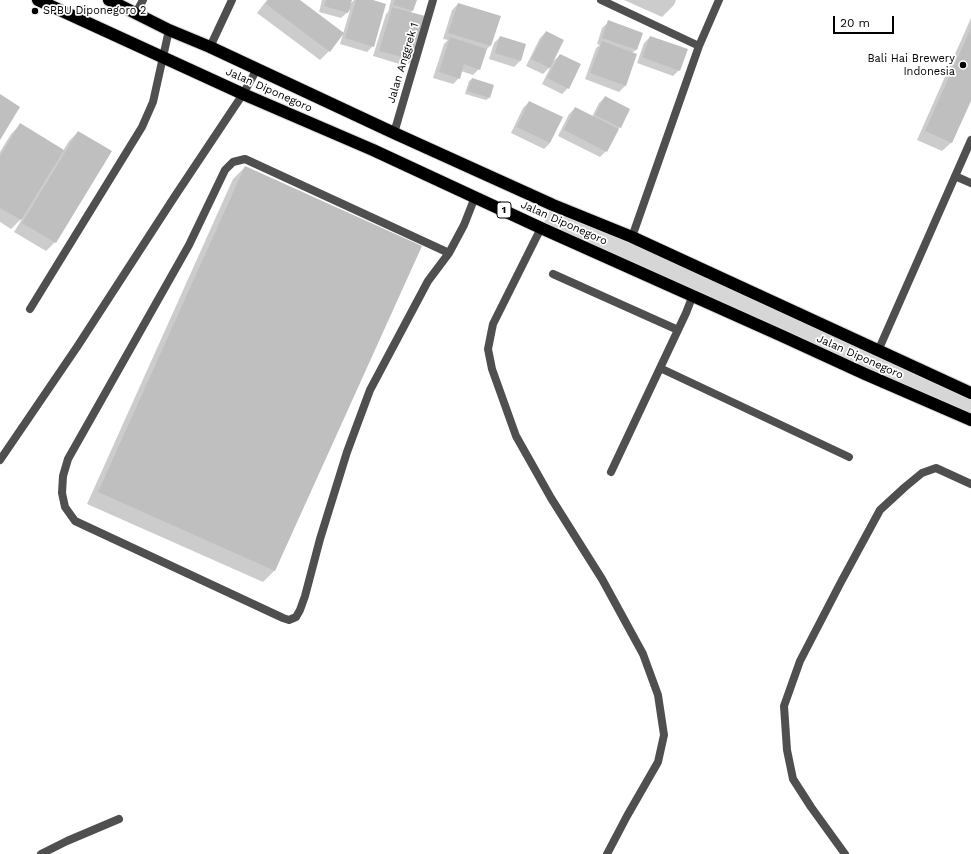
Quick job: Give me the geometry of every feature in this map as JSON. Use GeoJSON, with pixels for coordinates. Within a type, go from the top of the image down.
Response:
{"type":"FeatureCollection","features":[{"type":"Feature","properties":{"kind":"highway","name":"Jalan Diponegoro"},"geometry":{"type":"LineString","coordinates":[[38,0],[243,94],[373,150],[541,228],[864,374],[971,420]]}},
{"type":"Feature","properties":{"kind":"highway","name":"Jalan Diponegoro"},"geometry":{"type":"LineString","coordinates":[[109,0],[169,30],[210,47],[394,133],[553,205],[632,237],[971,393]]}},
{"type":"Feature","properties":{"kind":"street"},"geometry":{"type":"LineString","coordinates":[[136,13],[143,0]]}},
{"type":"Feature","properties":{"kind":"street"},"geometry":{"type":"LineString","coordinates":[[210,47],[232,0]]}},
{"type":"Feature","properties":{"kind":"street","name":"Jalan Anggrek 1"},"geometry":{"type":"LineString","coordinates":[[394,133],[433,0]]}},
{"type":"Feature","properties":{"kind":"street"},"geometry":{"type":"LineString","coordinates":[[601,0],[699,46]]}},
{"type":"Feature","properties":{"kind":"street"},"geometry":{"type":"LineString","coordinates":[[632,237],[699,46],[719,0]]}},
{"type":"Feature","properties":{"kind":"street"},"geometry":{"type":"LineString","coordinates":[[30,309],[142,127],[153,102],[169,30]]}},
{"type":"Feature","properties":{"kind":"street"},"geometry":{"type":"LineString","coordinates":[[0,460],[77,347],[243,94],[257,69]]}},
{"type":"Feature","properties":{"kind":"street"},"geometry":{"type":"LineString","coordinates":[[878,351],[971,140]]}},
{"type":"Feature","properties":{"kind":"street"},"geometry":{"type":"LineString","coordinates":[[448,253],[244,159],[233,162],[225,170],[189,245],[68,459],[63,476],[62,493],[65,507],[75,521],[283,618],[289,620],[296,617],[305,596],[324,524],[347,452],[370,390],[428,281],[448,253],[464,225],[475,197]]}},
{"type":"Feature","properties":{"kind":"street"},"geometry":{"type":"LineString","coordinates":[[955,176],[971,183]]}},
{"type":"Feature","properties":{"kind":"street"},"geometry":{"type":"LineString","coordinates":[[541,228],[493,324],[488,349],[492,369],[516,436],[551,498],[602,579],[644,654],[658,695],[664,735],[658,762],[607,854]]}},
{"type":"Feature","properties":{"kind":"street"},"geometry":{"type":"LineString","coordinates":[[554,274],[678,330]]}},
{"type":"Feature","properties":{"kind":"street"},"geometry":{"type":"LineString","coordinates":[[611,472],[693,296]]}},
{"type":"Feature","properties":{"kind":"street"},"geometry":{"type":"LineString","coordinates":[[660,368],[849,457]]}},
{"type":"Feature","properties":{"kind":"street"},"geometry":{"type":"LineString","coordinates":[[845,854],[793,779],[787,750],[784,706],[800,661],[880,510],[905,486],[922,473],[936,468],[971,484]]}},
{"type":"Feature","properties":{"kind":"street"},"geometry":{"type":"LineString","coordinates":[[41,854],[67,841],[119,819]]}},
{"type":"Feature","properties":{"kind":"shaded area"},"geometry":{"type":"Polygon","coordinates":[[[553,205],[971,393],[971,420],[541,228],[553,205]]]}},
{"type":"Feature","properties":{"kind":"building"},"geometry":{"type":"Polygon","coordinates":[[[268,0],[300,0],[344,33],[330,52],[266,4],[268,0]]]}},
{"type":"Feature","properties":{"kind":"building"},"geometry":{"type":"Polygon","coordinates":[[[326,0],[352,0],[348,13],[324,6],[326,0]]]}},
{"type":"Feature","properties":{"kind":"building"},"geometry":{"type":"Polygon","coordinates":[[[356,0],[373,0],[386,4],[374,47],[345,38],[356,0]]]}},
{"type":"Feature","properties":{"kind":"building"},"geometry":{"type":"Polygon","coordinates":[[[395,0],[417,0],[413,11],[393,5],[395,0]]]}},
{"type":"Feature","properties":{"kind":"building"},"geometry":{"type":"Polygon","coordinates":[[[458,3],[501,16],[491,46],[448,33],[458,3]]]}},
{"type":"Feature","properties":{"kind":"building"},"geometry":{"type":"Polygon","coordinates":[[[392,7],[425,16],[413,60],[379,51],[392,7]]]}},
{"type":"Feature","properties":{"kind":"building"},"geometry":{"type":"Polygon","coordinates":[[[608,20],[643,33],[637,50],[602,38],[608,20]]]}},
{"type":"Feature","properties":{"kind":"building","name":"Bali Hai Brewery Indonesia"},"geometry":{"type":"Polygon","coordinates":[[[971,28],[971,101],[952,143],[925,131],[971,28]]]}},
{"type":"Feature","properties":{"kind":"building"},"geometry":{"type":"Polygon","coordinates":[[[546,31],[564,40],[550,68],[531,59],[546,31]]]}},
{"type":"Feature","properties":{"kind":"building"},"geometry":{"type":"Polygon","coordinates":[[[500,36],[526,44],[521,61],[495,53],[500,36]]]}},
{"type":"Feature","properties":{"kind":"building"},"geometry":{"type":"Polygon","coordinates":[[[650,36],[688,49],[680,71],[642,57],[650,36]]]}},
{"type":"Feature","properties":{"kind":"building"},"geometry":{"type":"Polygon","coordinates":[[[450,37],[487,49],[480,70],[464,64],[460,79],[439,72],[450,37]]]}},
{"type":"Feature","properties":{"kind":"building"},"geometry":{"type":"Polygon","coordinates":[[[602,41],[637,54],[626,86],[590,73],[602,41]]]}},
{"type":"Feature","properties":{"kind":"building"},"geometry":{"type":"Polygon","coordinates":[[[560,54],[581,64],[569,89],[547,78],[560,54]]]}},
{"type":"Feature","properties":{"kind":"building"},"geometry":{"type":"Polygon","coordinates":[[[472,78],[494,85],[490,98],[467,91],[472,78]]]}},
{"type":"Feature","properties":{"kind":"building"},"geometry":{"type":"Polygon","coordinates":[[[0,94],[20,107],[0,140],[0,94]]]}},
{"type":"Feature","properties":{"kind":"building"},"geometry":{"type":"Polygon","coordinates":[[[605,96],[630,109],[621,128],[595,115],[605,96]]]}},
{"type":"Feature","properties":{"kind":"building"},"geometry":{"type":"Polygon","coordinates":[[[529,101],[563,117],[550,143],[517,127],[529,101]]]}},
{"type":"Feature","properties":{"kind":"building"},"geometry":{"type":"Polygon","coordinates":[[[575,107],[619,129],[607,152],[564,130],[575,107]]]}},
{"type":"Feature","properties":{"kind":"building"},"geometry":{"type":"Polygon","coordinates":[[[20,123],[64,150],[21,220],[0,208],[0,156],[20,123]]]}},
{"type":"Feature","properties":{"kind":"building"},"geometry":{"type":"Polygon","coordinates":[[[78,131],[112,151],[56,243],[22,223],[78,131]]]}},
{"type":"Feature","properties":{"kind":"building"},"geometry":{"type":"Polygon","coordinates":[[[245,166],[422,246],[275,571],[98,492],[245,166]]]}},
{"type":"Feature","properties":{"kind":"place","name":"SPBU Diponegoro 2"},"geometry":{"type":"Point","coordinates":[35,11]}},
{"type":"Feature","properties":{"kind":"place","name":"Bali Hai Brewery Indonesia"},"geometry":{"type":"Point","coordinates":[963,65]}}]}
